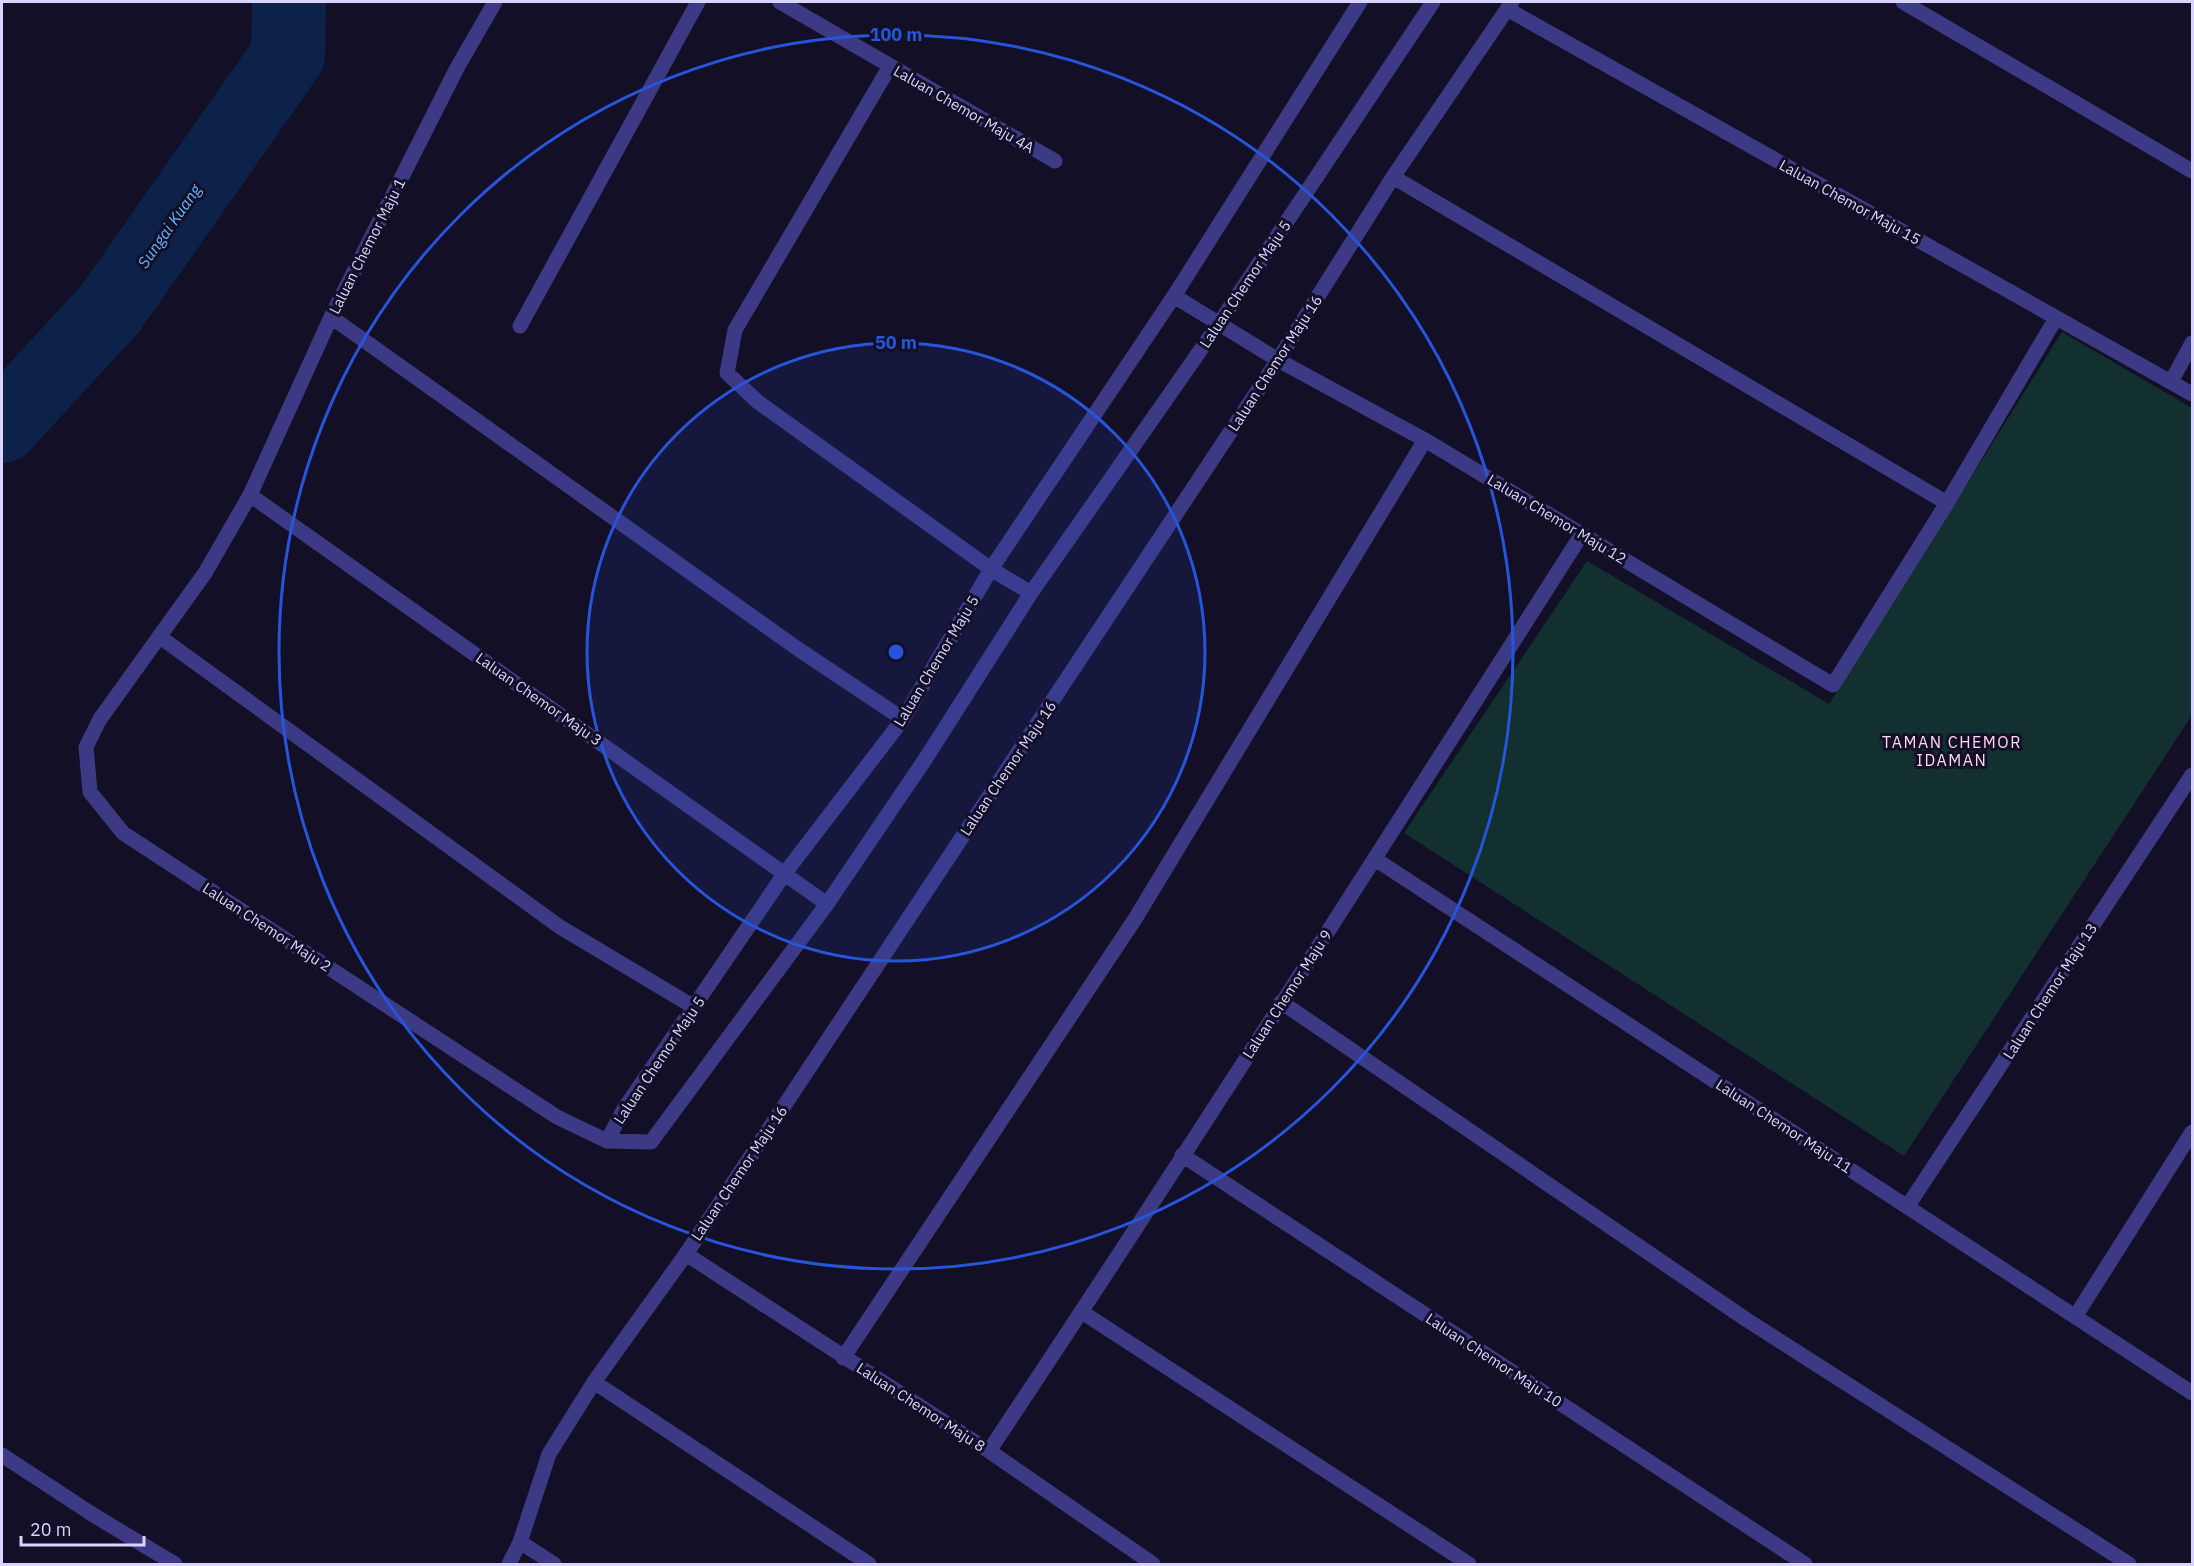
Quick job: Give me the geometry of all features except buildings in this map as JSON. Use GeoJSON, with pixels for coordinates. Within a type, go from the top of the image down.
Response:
{"type":"FeatureCollection","features":[{"type":"Feature","properties":{"kind":"street","name":"Laluan Chemor Maju 1"},"geometry":{"type":"LineString","coordinates":[[160,637],[205,573],[250,495],[331,317],[457,68],[495,2]]}},
{"type":"Feature","properties":{"kind":"street"},"geometry":{"type":"LineString","coordinates":[[520,326],[698,2]]}},
{"type":"Feature","properties":{"kind":"street","name":"Laluan Chemor Maju 4A"},"geometry":{"type":"LineString","coordinates":[[780,2],[1055,161]]}},
{"type":"Feature","properties":{"kind":"street","name":"Laluan Chemor Maju 5"},"geometry":{"type":"LineString","coordinates":[[1360,2],[1174,296],[991,568],[903,719],[785,873],[624,1109],[607,1141],[651,1142],[826,904],[926,758],[1031,593],[1218,325],[1433,2]]}},
{"type":"Feature","properties":{"kind":"street"},"geometry":{"type":"LineString","coordinates":[[1903,2],[2193,171]]}},
{"type":"Feature","properties":{"kind":"street","name":"Laluan Chemor Maju 16"},"geometry":{"type":"LineString","coordinates":[[509,1564],[520,1542],[549,1454],[594,1382],[686,1254],[1278,360],[1394,177],[1510,5]]}},
{"type":"Feature","properties":{"kind":"street","name":"Laluan Chemor Maju 15"},"geometry":{"type":"LineString","coordinates":[[1510,5],[2193,394]]}},
{"type":"Feature","properties":{"kind":"street"},"geometry":{"type":"LineString","coordinates":[[890,66],[735,330],[727,373],[758,402],[991,568],[1031,593]]}},
{"type":"Feature","properties":{"kind":"street"},"geometry":{"type":"LineString","coordinates":[[1394,177],[1947,503],[2056,318]]}},
{"type":"Feature","properties":{"kind":"street","name":"Laluan Chemor Maju 12"},"geometry":{"type":"LineString","coordinates":[[1174,296],[1278,360],[1425,440],[1833,685],[1947,503]]}},
{"type":"Feature","properties":{"kind":"street"},"geometry":{"type":"LineString","coordinates":[[331,317],[798,649],[903,719]]}},
{"type":"Feature","properties":{"kind":"street"},"geometry":{"type":"LineString","coordinates":[[2171,381],[2193,343]]}},
{"type":"Feature","properties":{"kind":"street"},"geometry":{"type":"LineString","coordinates":[[843,1358],[1135,919],[1425,440]]}},
{"type":"Feature","properties":{"kind":"street","name":"Laluan Chemor Maju 3"},"geometry":{"type":"LineString","coordinates":[[250,495],[826,904]]}},
{"type":"Feature","properties":{"kind":"street","name":"Laluan Chemor Maju 9"},"geometry":{"type":"LineString","coordinates":[[990,1451],[1375,859],[1582,534]]}},
{"type":"Feature","properties":{"kind":"street"},"geometry":{"type":"LineString","coordinates":[[160,637],[560,927],[694,1007]]}},
{"type":"Feature","properties":{"kind":"street","name":"Laluan Chemor Maju 2"},"geometry":{"type":"LineString","coordinates":[[160,637],[100,719],[86,747],[90,792],[123,833],[557,1117],[607,1141]]}},
{"type":"Feature","properties":{"kind":"street","name":"Laluan Chemor Maju 13"},"geometry":{"type":"LineString","coordinates":[[1907,1207],[2193,775]]}},
{"type":"Feature","properties":{"kind":"street","name":"Laluan Chemor Maju 11"},"geometry":{"type":"LineString","coordinates":[[1375,859],[2193,1393]]}},
{"type":"Feature","properties":{"kind":"street"},"geometry":{"type":"LineString","coordinates":[[1281,1002],[1748,1320],[2129,1564]]}},
{"type":"Feature","properties":{"kind":"street"},"geometry":{"type":"LineString","coordinates":[[2076,1317],[2193,1132]]}},
{"type":"Feature","properties":{"kind":"street","name":"Laluan Chemor Maju 10"},"geometry":{"type":"LineString","coordinates":[[1182,1155],[1805,1564]]}},
{"type":"Feature","properties":{"kind":"street","name":"Laluan Chemor Maju 8"},"geometry":{"type":"LineString","coordinates":[[686,1254],[843,1358],[990,1451],[1153,1564]]}},
{"type":"Feature","properties":{"kind":"street"},"geometry":{"type":"LineString","coordinates":[[1082,1312],[1469,1564]]}},
{"type":"Feature","properties":{"kind":"street"},"geometry":{"type":"LineString","coordinates":[[594,1382],[869,1564]]}},
{"type":"Feature","properties":{"kind":"street"},"geometry":{"type":"LineString","coordinates":[[2,1455],[94,1516],[176,1564]]}},
{"type":"Feature","properties":{"kind":"street"},"geometry":{"type":"LineString","coordinates":[[520,1542],[554,1564]]}},
{"type":"Feature","properties":{"kind":"green space"},"geometry":{"type":"Polygon","coordinates":[[[2062,332],[2192,408],[2192,715],[1904,1156],[1404,833],[1587,561],[1829,704],[2062,332]]]}},
{"type":"Feature","properties":{"kind":"waterway","name":"Sungai Kuang"},"geometry":{"type":"LineString","coordinates":[[2,426],[110,309],[288,55],[289,2]]}},
{"type":"Feature","properties":{"kind":"district","name":"TAMAN CHEMOR IDAMAN"},"geometry":{"type":"Point","coordinates":[1952,751]}}]}
